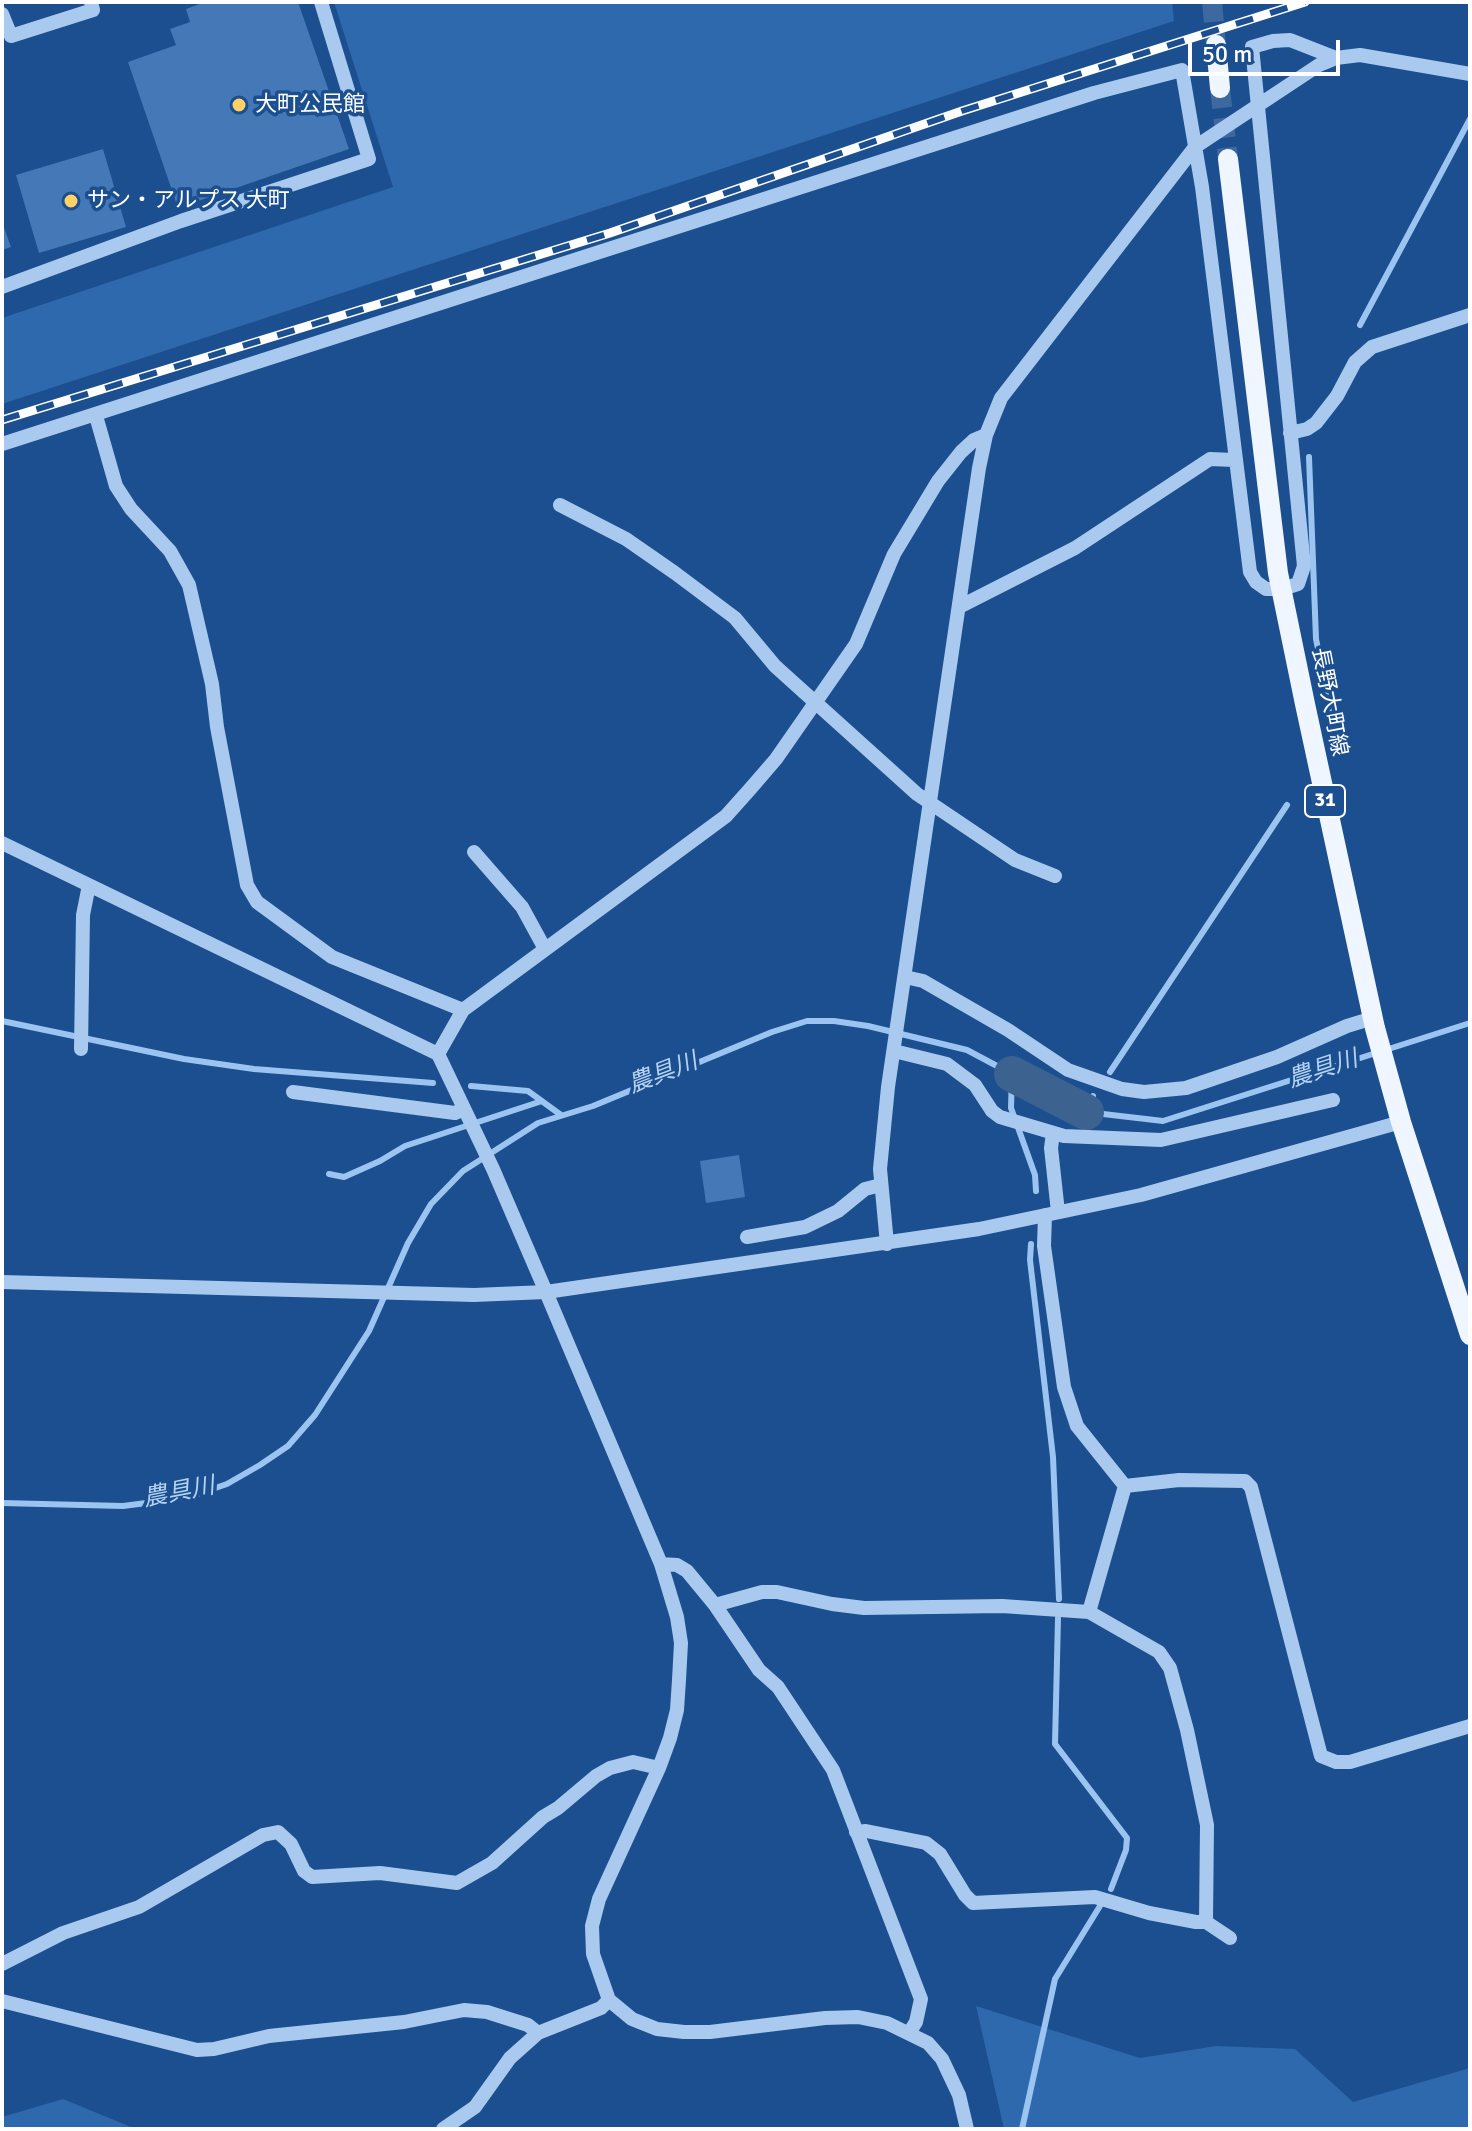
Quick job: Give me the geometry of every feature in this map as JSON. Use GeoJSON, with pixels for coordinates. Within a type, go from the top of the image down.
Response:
{"type":"FeatureCollection","features":[{"type":"Feature","properties":{"kind":"main road"},"geometry":{"type":"LineString","coordinates":[[1216,45],[1220,88]]}},
{"type":"Feature","properties":{"kind":"main road","name":"長野大町線"},"geometry":{"type":"LineString","coordinates":[[1228,159],[1282,589],[1327,809],[1374,1023],[1401,1122],[1470,1335]]}},
{"type":"Feature","properties":{"kind":"street"},"geometry":{"type":"LineString","coordinates":[[2,14],[11,36],[93,10],[91,2]]}},
{"type":"Feature","properties":{"kind":"street"},"geometry":{"type":"LineString","coordinates":[[2,287],[181,221],[369,159],[321,2]]}},
{"type":"Feature","properties":{"kind":"street"},"geometry":{"type":"LineString","coordinates":[[2,444],[1094,93],[1182,70],[1202,187],[1250,572],[1256,582],[1266,589],[1282,589],[1298,584],[1304,566],[1252,47],[1290,40],[1336,58]]}},
{"type":"Feature","properties":{"kind":"street"},"geometry":{"type":"LineString","coordinates":[[887,1244],[881,1185],[882,1127],[986,435],[1001,398],[1195,147],[1257,104],[1319,65],[1336,58],[1372,56],[1470,74]]}},
{"type":"Feature","properties":{"kind":"street"},"geometry":{"type":"LineString","coordinates":[[1290,433],[1316,423],[1337,396],[1355,362],[1372,347],[1470,315]]}},
{"type":"Feature","properties":{"kind":"street"},"geometry":{"type":"LineString","coordinates":[[96,416],[116,486],[137,517],[170,551],[189,585],[212,684],[217,727],[247,885],[252,894],[257,902],[332,957],[463,1010]]}},
{"type":"Feature","properties":{"kind":"street"},"geometry":{"type":"LineString","coordinates":[[438,1054],[463,1010],[726,816],[776,759],[856,644],[894,554],[938,481],[961,452],[974,440],[986,435]]}},
{"type":"Feature","properties":{"kind":"street"},"geometry":{"type":"LineString","coordinates":[[961,606],[1075,548],[1210,459],[1234,460]]}},
{"type":"Feature","properties":{"kind":"street"},"geometry":{"type":"LineString","coordinates":[[560,505],[626,539],[735,618],[775,666],[917,794],[1015,860],[1055,876]]}},
{"type":"Feature","properties":{"kind":"street"},"geometry":{"type":"LineString","coordinates":[[2,843],[438,1054],[493,1169],[546,1292],[661,1564],[677,1617],[681,1643],[677,1710],[659,1768],[599,1899],[592,1926],[593,1954],[609,2000],[632,2019],[657,2029],[710,2032],[858,2017],[887,2023],[928,2043],[942,2059],[959,2095],[967,2129]]}},
{"type":"Feature","properties":{"kind":"street"},"geometry":{"type":"LineString","coordinates":[[474,852],[522,907],[545,949]]}},
{"type":"Feature","properties":{"kind":"street"},"geometry":{"type":"LineString","coordinates":[[81,1048],[83,915],[89,885]]}},
{"type":"Feature","properties":{"kind":"street"},"geometry":{"type":"LineString","coordinates":[[904,983],[923,981],[1008,1030],[1068,1070],[1109,1085],[1144,1092],[1186,1088],[1277,1057],[1347,1026],[1374,1023]]}},
{"type":"Feature","properties":{"kind":"street"},"geometry":{"type":"LineString","coordinates":[[894,1046],[947,1064],[975,1085],[992,1111],[1000,1117],[1053,1133],[1111,1140],[1161,1140],[1333,1100]]}},
{"type":"Feature","properties":{"kind":"street"},"geometry":{"type":"LineString","coordinates":[[293,1092],[466,1114]]}},
{"type":"Feature","properties":{"kind":"street"},"geometry":{"type":"LineString","coordinates":[[2,1282],[407,1294],[546,1292],[979,1229],[1141,1195],[1401,1122]]}},
{"type":"Feature","properties":{"kind":"street"},"geometry":{"type":"LineString","coordinates":[[1053,1133],[1051,1214],[1044,1246],[1064,1387],[1077,1426],[1125,1486]]}},
{"type":"Feature","properties":{"kind":"street"},"geometry":{"type":"LineString","coordinates":[[747,1237],[805,1227],[838,1211],[865,1189],[881,1185]]}},
{"type":"Feature","properties":{"kind":"street"},"geometry":{"type":"LineString","coordinates":[[1125,1486],[1151,1481],[1238,1480],[1251,1487],[1321,1756],[1336,1762],[1350,1762],[1470,1726]]}},
{"type":"Feature","properties":{"kind":"street"},"geometry":{"type":"LineString","coordinates":[[1089,1612],[1125,1486]]}},
{"type":"Feature","properties":{"kind":"street"},"geometry":{"type":"LineString","coordinates":[[661,1564],[677,1565],[687,1571],[715,1605],[747,1656],[778,1687],[825,1757],[838,1782],[921,1999],[916,2022],[909,2033]]}},
{"type":"Feature","properties":{"kind":"street"},"geometry":{"type":"LineString","coordinates":[[715,1605],[762,1592],[777,1592],[864,1608],[1002,1606],[1089,1612],[1159,1652],[1170,1668],[1207,1825],[1206,1922]]}},
{"type":"Feature","properties":{"kind":"street"},"geometry":{"type":"LineString","coordinates":[[2,1964],[63,1933],[139,1907],[263,1835],[278,1832],[291,1844],[304,1871],[312,1877],[380,1873],[457,1883],[492,1863],[543,1817],[610,1768],[633,1762],[659,1768]]}},
{"type":"Feature","properties":{"kind":"street"},"geometry":{"type":"LineString","coordinates":[[856,1832],[866,1831],[926,1843],[940,1854],[973,1903],[1095,1897],[1149,1913],[1206,1922],[1230,1938]]}},
{"type":"Feature","properties":{"kind":"street"},"geometry":{"type":"LineString","coordinates":[[443,2129],[475,2107],[510,2058],[538,2033],[601,2008],[609,2000]]}},
{"type":"Feature","properties":{"kind":"street"},"geometry":{"type":"LineString","coordinates":[[2,2001],[197,2050],[269,2036],[404,2022],[464,2010],[487,2012],[528,2025],[538,2033]]}},
{"type":"Feature","properties":{"kind":"shaded area"},"geometry":{"type":"Polygon","coordinates":[[[334,2],[1172,2],[1174,21],[2,404],[2,318],[393,187],[334,2]]]}},
{"type":"Feature","properties":{"kind":"shaded area"},"geometry":{"type":"Polygon","coordinates":[[[976,2006],[1140,2058],[1216,2046],[1295,2049],[1353,2102],[1470,2068],[1470,2129],[1004,2129],[976,2006]]]}},
{"type":"Feature","properties":{"kind":"shaded area"},"geometry":{"type":"Polygon","coordinates":[[[63,2099],[136,2129],[2,2129],[2,2117],[63,2099]]]}},
{"type":"Feature","properties":{"kind":"building","name":"大町公民館"},"geometry":{"type":"Polygon","coordinates":[[[205,2],[298,2],[349,149],[178,208],[128,62],[176,45],[170,29],[190,22],[186,9],[205,2]]]}},
{"type":"Feature","properties":{"kind":"building","name":"サン・アルプス 大町"},"geometry":{"type":"Polygon","coordinates":[[[103,149],[126,227],[39,253],[16,175],[103,149]]]}},
{"type":"Feature","properties":{"kind":"building"},"geometry":{"type":"Polygon","coordinates":[[[2,222],[11,247],[2,250],[2,222]]]}},
{"type":"Feature","properties":{"kind":"building"},"geometry":{"type":"Polygon","coordinates":[[[739,1155],[745,1197],[706,1203],[700,1161],[739,1155]]]}},
{"type":"Feature","properties":{"kind":"waterway"},"geometry":{"type":"LineString","coordinates":[[1360,325],[1470,119]]}},
{"type":"Feature","properties":{"kind":"waterway"},"geometry":{"type":"LineString","coordinates":[[1309,457],[1316,639],[1329,703],[1342,741]]}},
{"type":"Feature","properties":{"kind":"waterway"},"geometry":{"type":"LineString","coordinates":[[1110,1072],[1287,805]]}},
{"type":"Feature","properties":{"kind":"waterway"},"geometry":{"type":"LineString","coordinates":[[2,1021],[184,1059],[254,1069],[433,1083]]}},
{"type":"Feature","properties":{"kind":"waterway","name":"農具川"},"geometry":{"type":"LineString","coordinates":[[2,1503],[123,1506],[154,1502],[195,1495],[227,1484],[260,1465],[288,1446],[315,1415],[369,1331],[408,1243],[431,1204],[463,1171],[538,1123],[593,1106],[772,1032],[807,1021],[868,1026],[967,1050],[1012,1074],[1011,1108],[1035,1175],[1036,1191]]}},
{"type":"Feature","properties":{"kind":"waterway","name":"農具川"},"geometry":{"type":"LineString","coordinates":[[1093,1096],[1086,1112],[1163,1121],[1470,1023]]}},
{"type":"Feature","properties":{"kind":"waterway","name":"農具川"},"geometry":{"type":"LineString","coordinates":[[1012,1074],[1086,1112]]}},
{"type":"Feature","properties":{"kind":"waterway"},"geometry":{"type":"LineString","coordinates":[[471,1086],[528,1091],[561,1115]]}},
{"type":"Feature","properties":{"kind":"waterway"},"geometry":{"type":"LineString","coordinates":[[329,1174],[344,1177],[405,1146],[542,1101]]}},
{"type":"Feature","properties":{"kind":"waterway"},"geometry":{"type":"LineString","coordinates":[[1031,1244],[1030,1260],[1053,1457],[1059,1599]]}},
{"type":"Feature","properties":{"kind":"waterway"},"geometry":{"type":"LineString","coordinates":[[1058,1618],[1055,1744],[1127,1838],[1126,1850],[1111,1889]]}},
{"type":"Feature","properties":{"kind":"waterway"},"geometry":{"type":"LineString","coordinates":[[1022,2129],[1055,1979],[1100,1906]]}},
{"type":"Feature","properties":{"kind":"tunnel"},"geometry":{"type":"LineString","coordinates":[[1212,2],[1216,45]]}},
{"type":"Feature","properties":{"kind":"tunnel"},"geometry":{"type":"LineString","coordinates":[[1220,88],[1228,159]]}},
{"type":"Feature","properties":{"kind":"railway"},"geometry":{"type":"LineString","coordinates":[[2,420],[610,233],[962,111],[1305,2]]}},
{"type":"Feature","properties":{"kind":"place","name":"大町公民館"},"geometry":{"type":"Point","coordinates":[239,105]}},
{"type":"Feature","properties":{"kind":"place","name":"サン・アルプス 大町"},"geometry":{"type":"Point","coordinates":[71,201]}}]}
